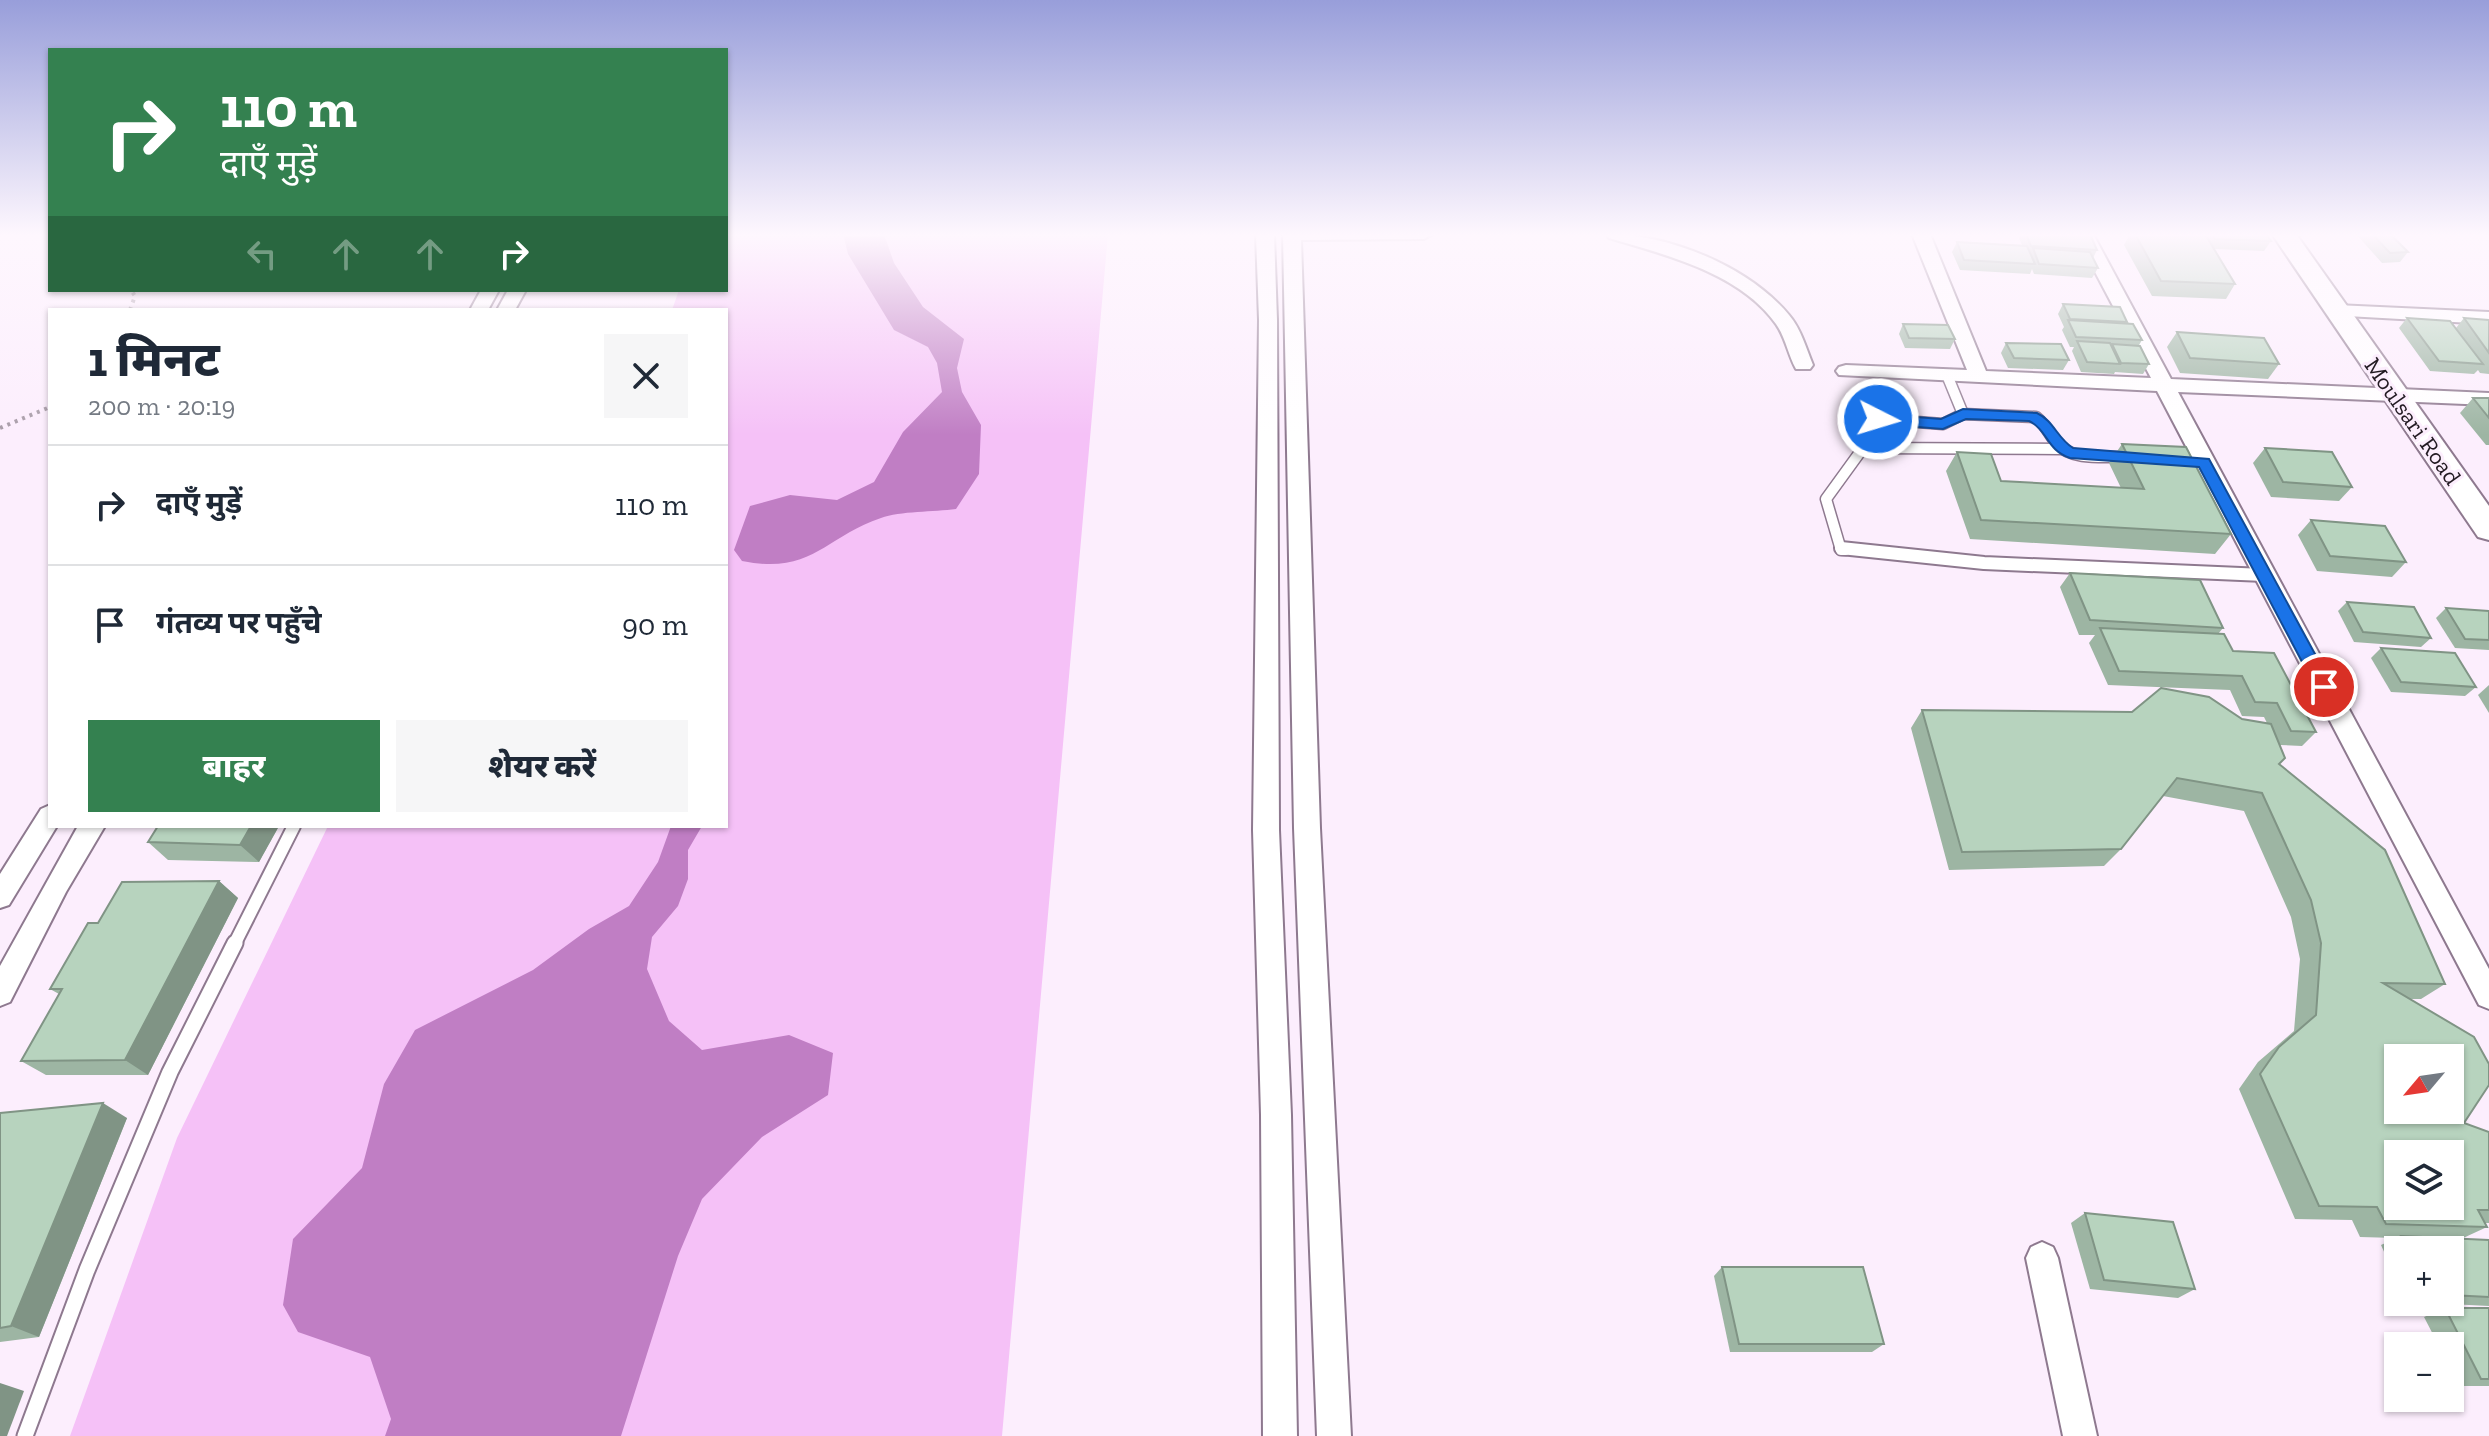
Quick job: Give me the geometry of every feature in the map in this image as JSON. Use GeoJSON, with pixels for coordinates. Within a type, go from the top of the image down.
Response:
{"type":"FeatureCollection","features":[{"type":"Feature","properties":{"kind":"street"},"geometry":{"type":"LineString","coordinates":[[1267,301],[1266,830],[1276,1115],[1280,1436]]}},
{"type":"Feature","properties":{"kind":"street"},"geometry":{"type":"LineString","coordinates":[[1294,301],[1307,828],[1334,1436]]}},
{"type":"Feature","properties":{"kind":"street"},"geometry":{"type":"LineString","coordinates":[[1763,301],[1784,321],[1803,365]]}},
{"type":"Feature","properties":{"kind":"street"},"geometry":{"type":"LineString","coordinates":[[1948,301],[1979,377]]}},
{"type":"Feature","properties":{"kind":"street"},"geometry":{"type":"LineString","coordinates":[[2119,301],[2199,462],[2264,575],[2489,996]]}},
{"type":"Feature","properties":{"kind":"street","name":"Moulsari Road"},"geometry":{"type":"LineString","coordinates":[[2329,301],[2489,529]]}},
{"type":"Feature","properties":{"kind":"street"},"geometry":{"type":"LineString","coordinates":[[2336,311],[2489,318]]}},
{"type":"Feature","properties":{"kind":"street"},"geometry":{"type":"LineString","coordinates":[[1846,371],[2489,399]]}},
{"type":"Feature","properties":{"kind":"street"},"geometry":{"type":"LineString","coordinates":[[0,897],[48,819]]}},
{"type":"Feature","properties":{"kind":"street"},"geometry":{"type":"LineString","coordinates":[[0,993],[57,884],[91,828]]}},
{"type":"Feature","properties":{"kind":"street"},"geometry":{"type":"LineString","coordinates":[[1266,830],[1307,828]]}},
{"type":"Feature","properties":{"kind":"street"},"geometry":{"type":"LineString","coordinates":[[2042,1258],[2080,1436]]}},
{"type":"Feature","properties":{"kind":"lane"},"geometry":{"type":"LineString","coordinates":[[1947,375],[1963,414]]}},
{"type":"Feature","properties":{"kind":"lane"},"geometry":{"type":"LineString","coordinates":[[2062,449],[2045,424],[2036,417],[1963,414],[1943,424],[1878,419],[1863,448],[1826,499],[1841,550],[1984,563],[2264,575]]}},
{"type":"Feature","properties":{"kind":"lane"},"geometry":{"type":"LineString","coordinates":[[1863,448],[2062,449],[2076,454],[2146,458]]}},
{"type":"Feature","properties":{"kind":"lane"},"geometry":{"type":"LineString","coordinates":[[25,1436],[93,1255],[170,1072],[293,828]]}},
{"type":"Feature","properties":{"kind":"path"},"geometry":{"type":"LineString","coordinates":[[0,428],[48,408]]}},
{"type":"Feature","properties":{"kind":"shaded area"},"geometry":{"type":"Polygon","coordinates":[[[675,301],[1102,301],[1002,1436],[70,1436],[177,1138],[327,828],[728,828],[728,308],[673,308],[675,301]]]}},
{"type":"Feature","properties":{"kind":"shaded area"},"geometry":{"type":"Polygon","coordinates":[[[876,301],[919,301],[964,339],[957,368],[962,392],[981,425],[979,474],[956,509],[881,518],[816,552],[785,563],[742,561],[734,550],[750,506],[790,495],[837,500],[874,482],[903,432],[942,392],[937,363],[928,347],[894,330],[876,301]]]}},
{"type":"Feature","properties":{"kind":"shaded area"},"geometry":{"type":"Polygon","coordinates":[[[670,828],[701,828],[688,850],[688,879],[678,906],[652,937],[647,969],[669,1021],[702,1050],[789,1035],[833,1053],[828,1095],[762,1137],[702,1199],[678,1256],[621,1436],[385,1436],[391,1419],[370,1357],[298,1332],[283,1305],[293,1239],[362,1168],[384,1084],[415,1030],[533,970],[589,929],[629,906],[658,862],[670,828]]]}},
{"type":"Feature","properties":{"kind":"building"},"geometry":{"type":"Polygon","coordinates":[[[2063,304],[2120,307],[2127,322],[2070,319],[2063,304]]]}},
{"type":"Feature","properties":{"kind":"building"},"geometry":{"type":"Polygon","coordinates":[[[2407,318],[2450,321],[2483,364],[2439,361],[2407,318]]]}},
{"type":"Feature","properties":{"kind":"building"},"geometry":{"type":"Polygon","coordinates":[[[2464,318],[2489,320],[2489,353],[2464,318]]]}},
{"type":"Feature","properties":{"kind":"building"},"geometry":{"type":"Polygon","coordinates":[[[2068,320],[2133,324],[2142,340],[2076,337],[2068,320]]]}},
{"type":"Feature","properties":{"kind":"building"},"geometry":{"type":"Polygon","coordinates":[[[1903,324],[1948,325],[1955,339],[1909,338],[1903,324]]]}},
{"type":"Feature","properties":{"kind":"building"},"geometry":{"type":"Polygon","coordinates":[[[2177,332],[2264,338],[2279,364],[2190,358],[2177,332]]]}},
{"type":"Feature","properties":{"kind":"building"},"geometry":{"type":"Polygon","coordinates":[[[2077,341],[2110,343],[2120,364],[2087,362],[2077,341]]]}},
{"type":"Feature","properties":{"kind":"building"},"geometry":{"type":"Polygon","coordinates":[[[2006,343],[2061,344],[2069,360],[2014,358],[2006,343]]]}},
{"type":"Feature","properties":{"kind":"building"},"geometry":{"type":"Polygon","coordinates":[[[2112,344],[2140,346],[2149,364],[2121,363],[2112,344]]]}},
{"type":"Feature","properties":{"kind":"building"},"geometry":{"type":"Polygon","coordinates":[[[2473,398],[2489,398],[2489,418],[2473,398]]]}},
{"type":"Feature","properties":{"kind":"building"},"geometry":{"type":"Polygon","coordinates":[[[2122,444],[2186,447],[2231,534],[1981,520],[1957,452],[1991,454],[2001,481],[2144,489],[2122,444]]]}},
{"type":"Feature","properties":{"kind":"building"},"geometry":{"type":"Polygon","coordinates":[[[2265,448],[2332,452],[2352,487],[2283,482],[2265,448]]]}},
{"type":"Feature","properties":{"kind":"building"},"geometry":{"type":"Polygon","coordinates":[[[2311,520],[2385,526],[2406,562],[2330,556],[2311,520]]]}},
{"type":"Feature","properties":{"kind":"building"},"geometry":{"type":"Polygon","coordinates":[[[2070,573],[2200,580],[2223,628],[2090,620],[2070,573]]]}},
{"type":"Feature","properties":{"kind":"building"},"geometry":{"type":"Polygon","coordinates":[[[2347,602],[2414,607],[2431,638],[2363,632],[2347,602]]]}},
{"type":"Feature","properties":{"kind":"building"},"geometry":{"type":"Polygon","coordinates":[[[2446,608],[2489,611],[2489,640],[2465,639],[2446,608]]]}},
{"type":"Feature","properties":{"kind":"building"},"geometry":{"type":"Polygon","coordinates":[[[2100,628],[2224,634],[2233,651],[2274,653],[2316,732],[2291,731],[2277,703],[2255,702],[2242,676],[2119,671],[2100,628]]]}},
{"type":"Feature","properties":{"kind":"building"},"geometry":{"type":"Polygon","coordinates":[[[2381,648],[2455,653],[2476,687],[2401,682],[2381,648]]]}},
{"type":"Feature","properties":{"kind":"building"},"geometry":{"type":"Polygon","coordinates":[[[2161,688],[2209,697],[2242,719],[2271,724],[2285,758],[2279,764],[2385,850],[2445,984],[2383,983],[2474,1037],[2489,1064],[2489,1085],[2464,1123],[2489,1132],[2489,1210],[2478,1210],[2487,1227],[2386,1224],[2377,1207],[2319,1206],[2260,1074],[2279,1047],[2316,1015],[2321,943],[2311,900],[2262,793],[2177,778],[2121,849],[1962,852],[1922,710],[2132,712],[2161,688]]]}},
{"type":"Feature","properties":{"kind":"building"},"geometry":{"type":"Polygon","coordinates":[[[157,828],[250,828],[240,845],[148,842],[157,828]]]}},
{"type":"Feature","properties":{"kind":"building"},"geometry":{"type":"Polygon","coordinates":[[[219,881],[125,1060],[21,1061],[62,989],[50,989],[88,923],[98,923],[122,882],[219,881]]]}},
{"type":"Feature","properties":{"kind":"building"},"geometry":{"type":"Polygon","coordinates":[[[103,1103],[11,1326],[0,1328],[0,1113],[103,1103]]]}},
{"type":"Feature","properties":{"kind":"building"},"geometry":{"type":"Polygon","coordinates":[[[2085,1213],[2173,1222],[2195,1289],[2104,1280],[2085,1213]]]}},
{"type":"Feature","properties":{"kind":"building"},"geometry":{"type":"Polygon","coordinates":[[[2464,1239],[2489,1240],[2489,1297],[2464,1296],[2464,1239]]]}},
{"type":"Feature","properties":{"kind":"building"},"geometry":{"type":"Polygon","coordinates":[[[1722,1267],[1863,1267],[1884,1344],[1739,1344],[1722,1267]]]}},
{"type":"Feature","properties":{"kind":"building"},"geometry":{"type":"Polygon","coordinates":[[[2464,1308],[2489,1308],[2489,1379],[2481,1379],[2464,1345],[2464,1332],[2457,1332],[2449,1316],[2464,1316],[2464,1308]]]}},
{"type":"Feature","properties":{"kind":"route"},"geometry":{"type":"LineString","coordinates":[[1878,419],[1943,424],[1963,414],[2032,416],[2043,421],[2057,445],[2070,453],[2204,462],[2324,687]]}}]}
